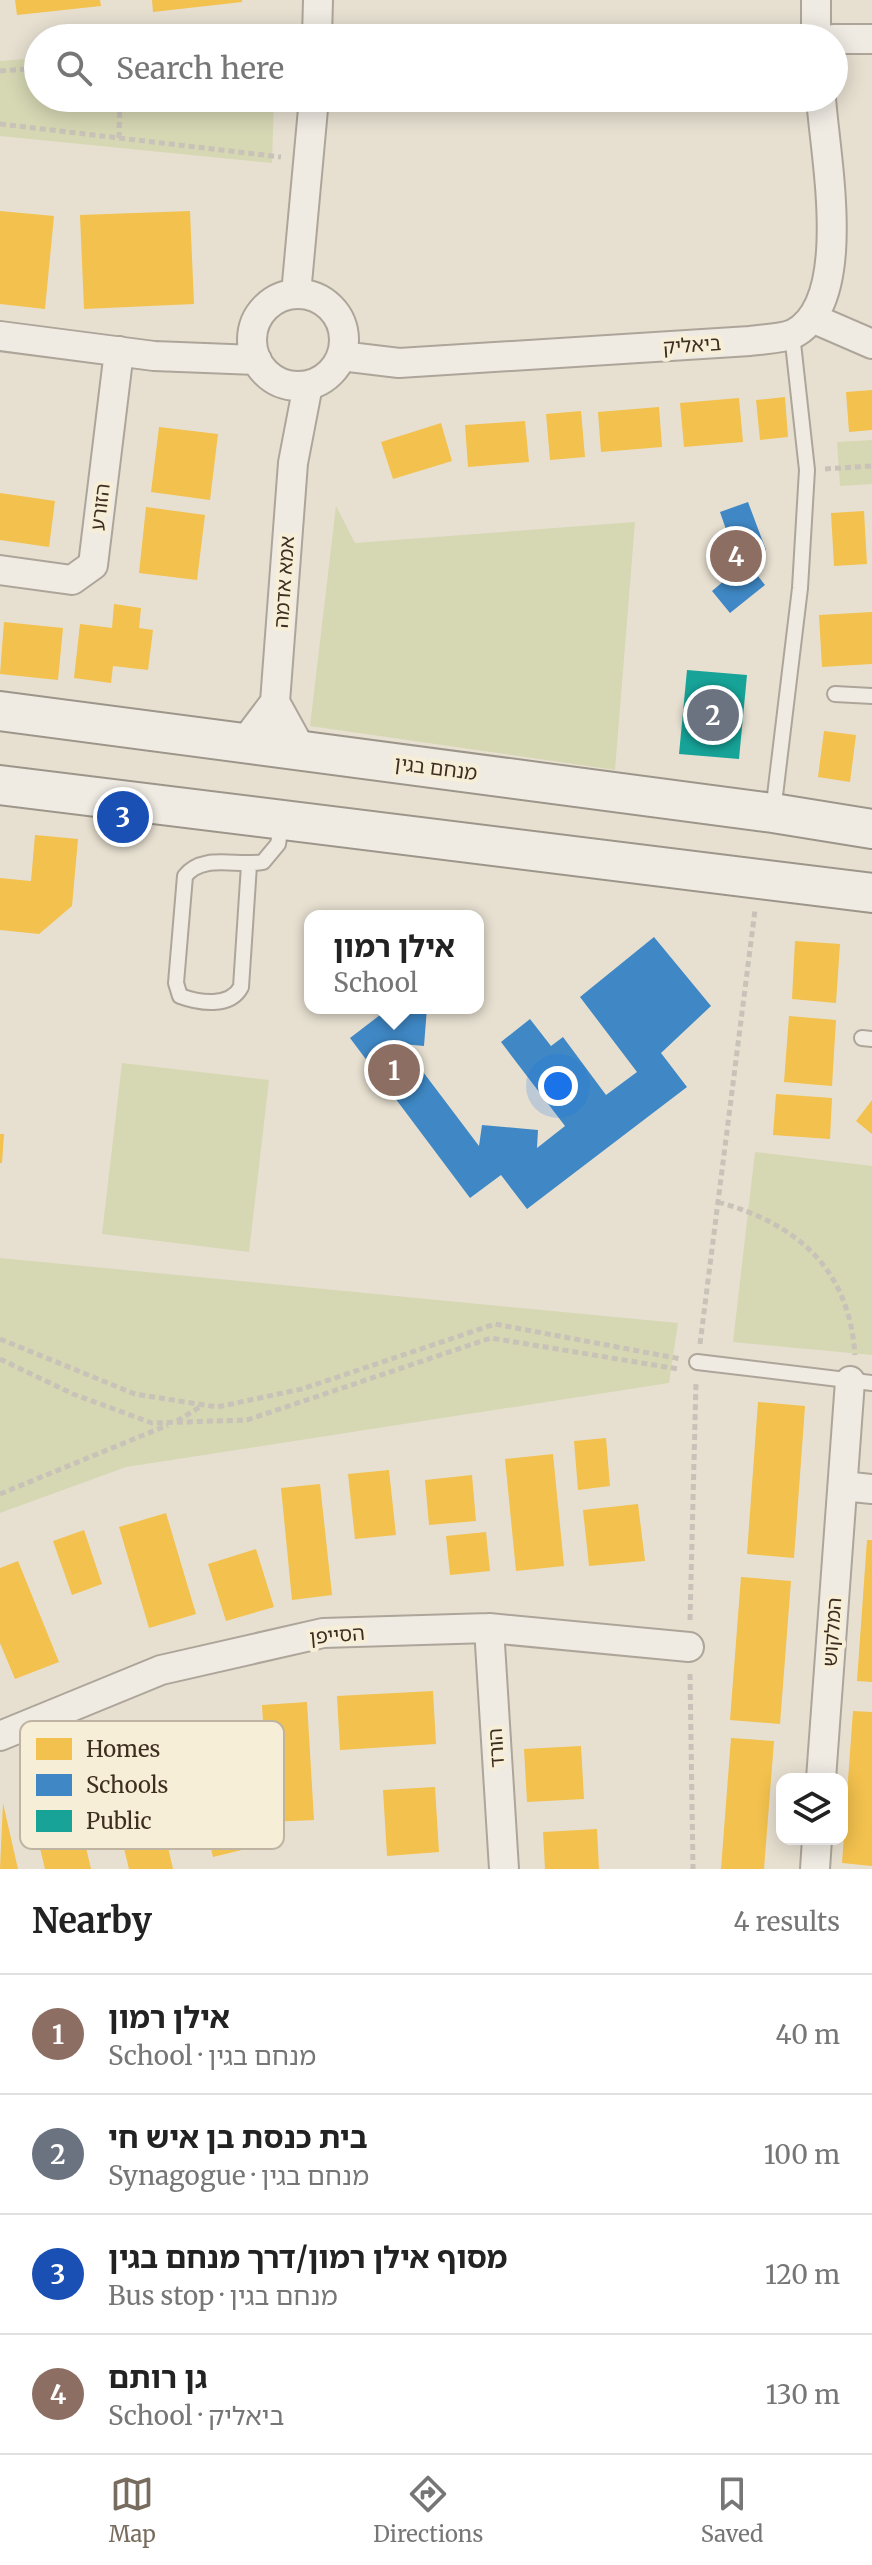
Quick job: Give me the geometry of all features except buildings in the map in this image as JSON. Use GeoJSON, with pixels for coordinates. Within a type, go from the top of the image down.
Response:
{"type":"FeatureCollection","features":[{"type":"Feature","properties":{"kind":"main road","name":"מנחם בגין"},"geometry":{"type":"LineString","coordinates":[[0,711],[773,813],[872,829]]}},
{"type":"Feature","properties":{"kind":"main road"},"geometry":{"type":"LineString","coordinates":[[0,785],[872,893]]}},
{"type":"Feature","properties":{"kind":"street"},"geometry":{"type":"LineString","coordinates":[[317,24],[318,0]]}},
{"type":"Feature","properties":{"kind":"street"},"geometry":{"type":"LineString","coordinates":[[816,0],[816,24]]}},
{"type":"Feature","properties":{"kind":"street"},"geometry":{"type":"LineString","coordinates":[[848,39],[872,39]]}},
{"type":"Feature","properties":{"kind":"street"},"geometry":{"type":"LineString","coordinates":[[296,294],[313,112]]}},
{"type":"Feature","properties":{"kind":"street"},"geometry":{"type":"LineString","coordinates":[[822,112],[833,258],[824,300],[802,326],[872,344]]}},
{"type":"Feature","properties":{"kind":"street"},"geometry":{"type":"LineString","coordinates":[[296,294],[325,302],[336,313],[345,341],[341,356],[333,370],[308,385],[278,381],[257,360],[253,330],[259,316],[282,297],[296,294]]}},
{"type":"Feature","properties":{"kind":"street","name":"ביאליק"},"geometry":{"type":"LineString","coordinates":[[341,356],[413,362],[734,342],[802,326]]}},
{"type":"Feature","properties":{"kind":"street"},"geometry":{"type":"LineString","coordinates":[[0,336],[119,351],[257,360]]}},
{"type":"Feature","properties":{"kind":"street","name":"הזורע"},"geometry":{"type":"LineString","coordinates":[[0,570],[72,580],[93,565],[119,351]]}},
{"type":"Feature","properties":{"kind":"street","name":"אמא אדמה"},"geometry":{"type":"LineString","coordinates":[[278,381],[293,463]]}},
{"type":"Feature","properties":{"kind":"street","name":"אמא אדמה"},"geometry":{"type":"LineString","coordinates":[[275,702],[293,463],[308,385]]}},
{"type":"Feature","properties":{"kind":"street"},"geometry":{"type":"LineString","coordinates":[[244,743],[275,702],[302,751]]}},
{"type":"Feature","properties":{"kind":"street","name":"המלקוש"},"geometry":{"type":"LineString","coordinates":[[821,1773],[843,1486],[861,1382]]}},
{"type":"Feature","properties":{"kind":"street"},"geometry":{"type":"LineString","coordinates":[[843,1486],[872,1489]]}},
{"type":"Feature","properties":{"kind":"street","name":"הסייפן"},"geometry":{"type":"LineString","coordinates":[[37,1721],[161,1670],[323,1633],[489,1628],[689,1647]]}},
{"type":"Feature","properties":{"kind":"street","name":"הורד"},"geometry":{"type":"LineString","coordinates":[[489,1628],[504,1869]]}},
{"type":"Feature","properties":{"kind":"street","name":"הסייפן"},"geometry":{"type":"LineString","coordinates":[[0,1736],[20,1728]]}},
{"type":"Feature","properties":{"kind":"street"},"geometry":{"type":"LineString","coordinates":[[815,1869],[817,1845]]}},
{"type":"Feature","properties":{"kind":"lane"},"geometry":{"type":"LineString","coordinates":[[773,813],[800,588],[807,470],[802,326]]}},
{"type":"Feature","properties":{"kind":"lane"},"geometry":{"type":"LineString","coordinates":[[835,694],[872,696]]}},
{"type":"Feature","properties":{"kind":"lane"},"geometry":{"type":"LineString","coordinates":[[249,865],[241,987],[236,996],[226,1001],[180,996],[176,983],[185,876],[192,867],[206,862],[249,865],[263,862],[278,844],[282,820]]}},
{"type":"Feature","properties":{"kind":"lane"},"geometry":{"type":"LineString","coordinates":[[697,1362],[861,1382]]}},
{"type":"Feature","properties":{"kind":"path"},"geometry":{"type":"LineString","coordinates":[[0,71],[24,69]]}},
{"type":"Feature","properties":{"kind":"path"},"geometry":{"type":"LineString","coordinates":[[119,138],[120,112]]}},
{"type":"Feature","properties":{"kind":"path"},"geometry":{"type":"LineString","coordinates":[[0,124],[311,160]]}},
{"type":"Feature","properties":{"kind":"path"},"geometry":{"type":"LineString","coordinates":[[807,470],[872,466]]}},
{"type":"Feature","properties":{"kind":"path"},"geometry":{"type":"LineString","coordinates":[[718,1202],[757,1213],[785,1227],[805,1242],[822,1263],[847,1314],[861,1382]]}},
{"type":"Feature","properties":{"kind":"path"},"geometry":{"type":"LineString","coordinates":[[0,1339],[135,1394],[217,1407],[302,1389],[495,1324],[697,1362]]}},
{"type":"Feature","properties":{"kind":"path"},"geometry":{"type":"LineString","coordinates":[[0,1359],[73,1394],[152,1423],[247,1420],[491,1338],[681,1369]]}},
{"type":"Feature","properties":{"kind":"path"},"geometry":{"type":"LineString","coordinates":[[0,1494],[176,1422],[204,1405]]}},
{"type":"Feature","properties":{"kind":"green space"},"geometry":{"type":"Polygon","coordinates":[[[24,59],[24,112],[274,112],[272,163],[0,136],[0,61],[24,59]]]}},
{"type":"Feature","properties":{"kind":"green space"},"geometry":{"type":"Polygon","coordinates":[[[872,440],[872,484],[840,486],[837,442],[872,440]]]}},
{"type":"Feature","properties":{"kind":"green space"},"geometry":{"type":"Polygon","coordinates":[[[336,506],[355,543],[635,522],[615,770],[310,726],[336,506]]]}},
{"type":"Feature","properties":{"kind":"green space"},"geometry":{"type":"Polygon","coordinates":[[[122,1063],[269,1080],[249,1252],[102,1234],[122,1063]]]}},
{"type":"Feature","properties":{"kind":"green space"},"geometry":{"type":"Polygon","coordinates":[[[755,1152],[872,1166],[872,1355],[733,1342],[755,1152]]]}},
{"type":"Feature","properties":{"kind":"green space"},"geometry":{"type":"Polygon","coordinates":[[[0,1258],[678,1323],[669,1383],[126,1467],[0,1513],[0,1258]]]}},
{"type":"Feature","properties":{"kind":"place","name":"גן רותם"},"geometry":{"type":"Point","coordinates":[736,556]}},
{"type":"Feature","properties":{"kind":"place","name":"בית כנסת בן איש חי"},"geometry":{"type":"Point","coordinates":[713,715]}},
{"type":"Feature","properties":{"kind":"place","name":"מסוף אילן רמון/דרך מנחם בגין"},"geometry":{"type":"Point","coordinates":[123,817]}},
{"type":"Feature","properties":{"kind":"place","name":"אילן רמון"},"geometry":{"type":"Point","coordinates":[394,1070]}}]}
